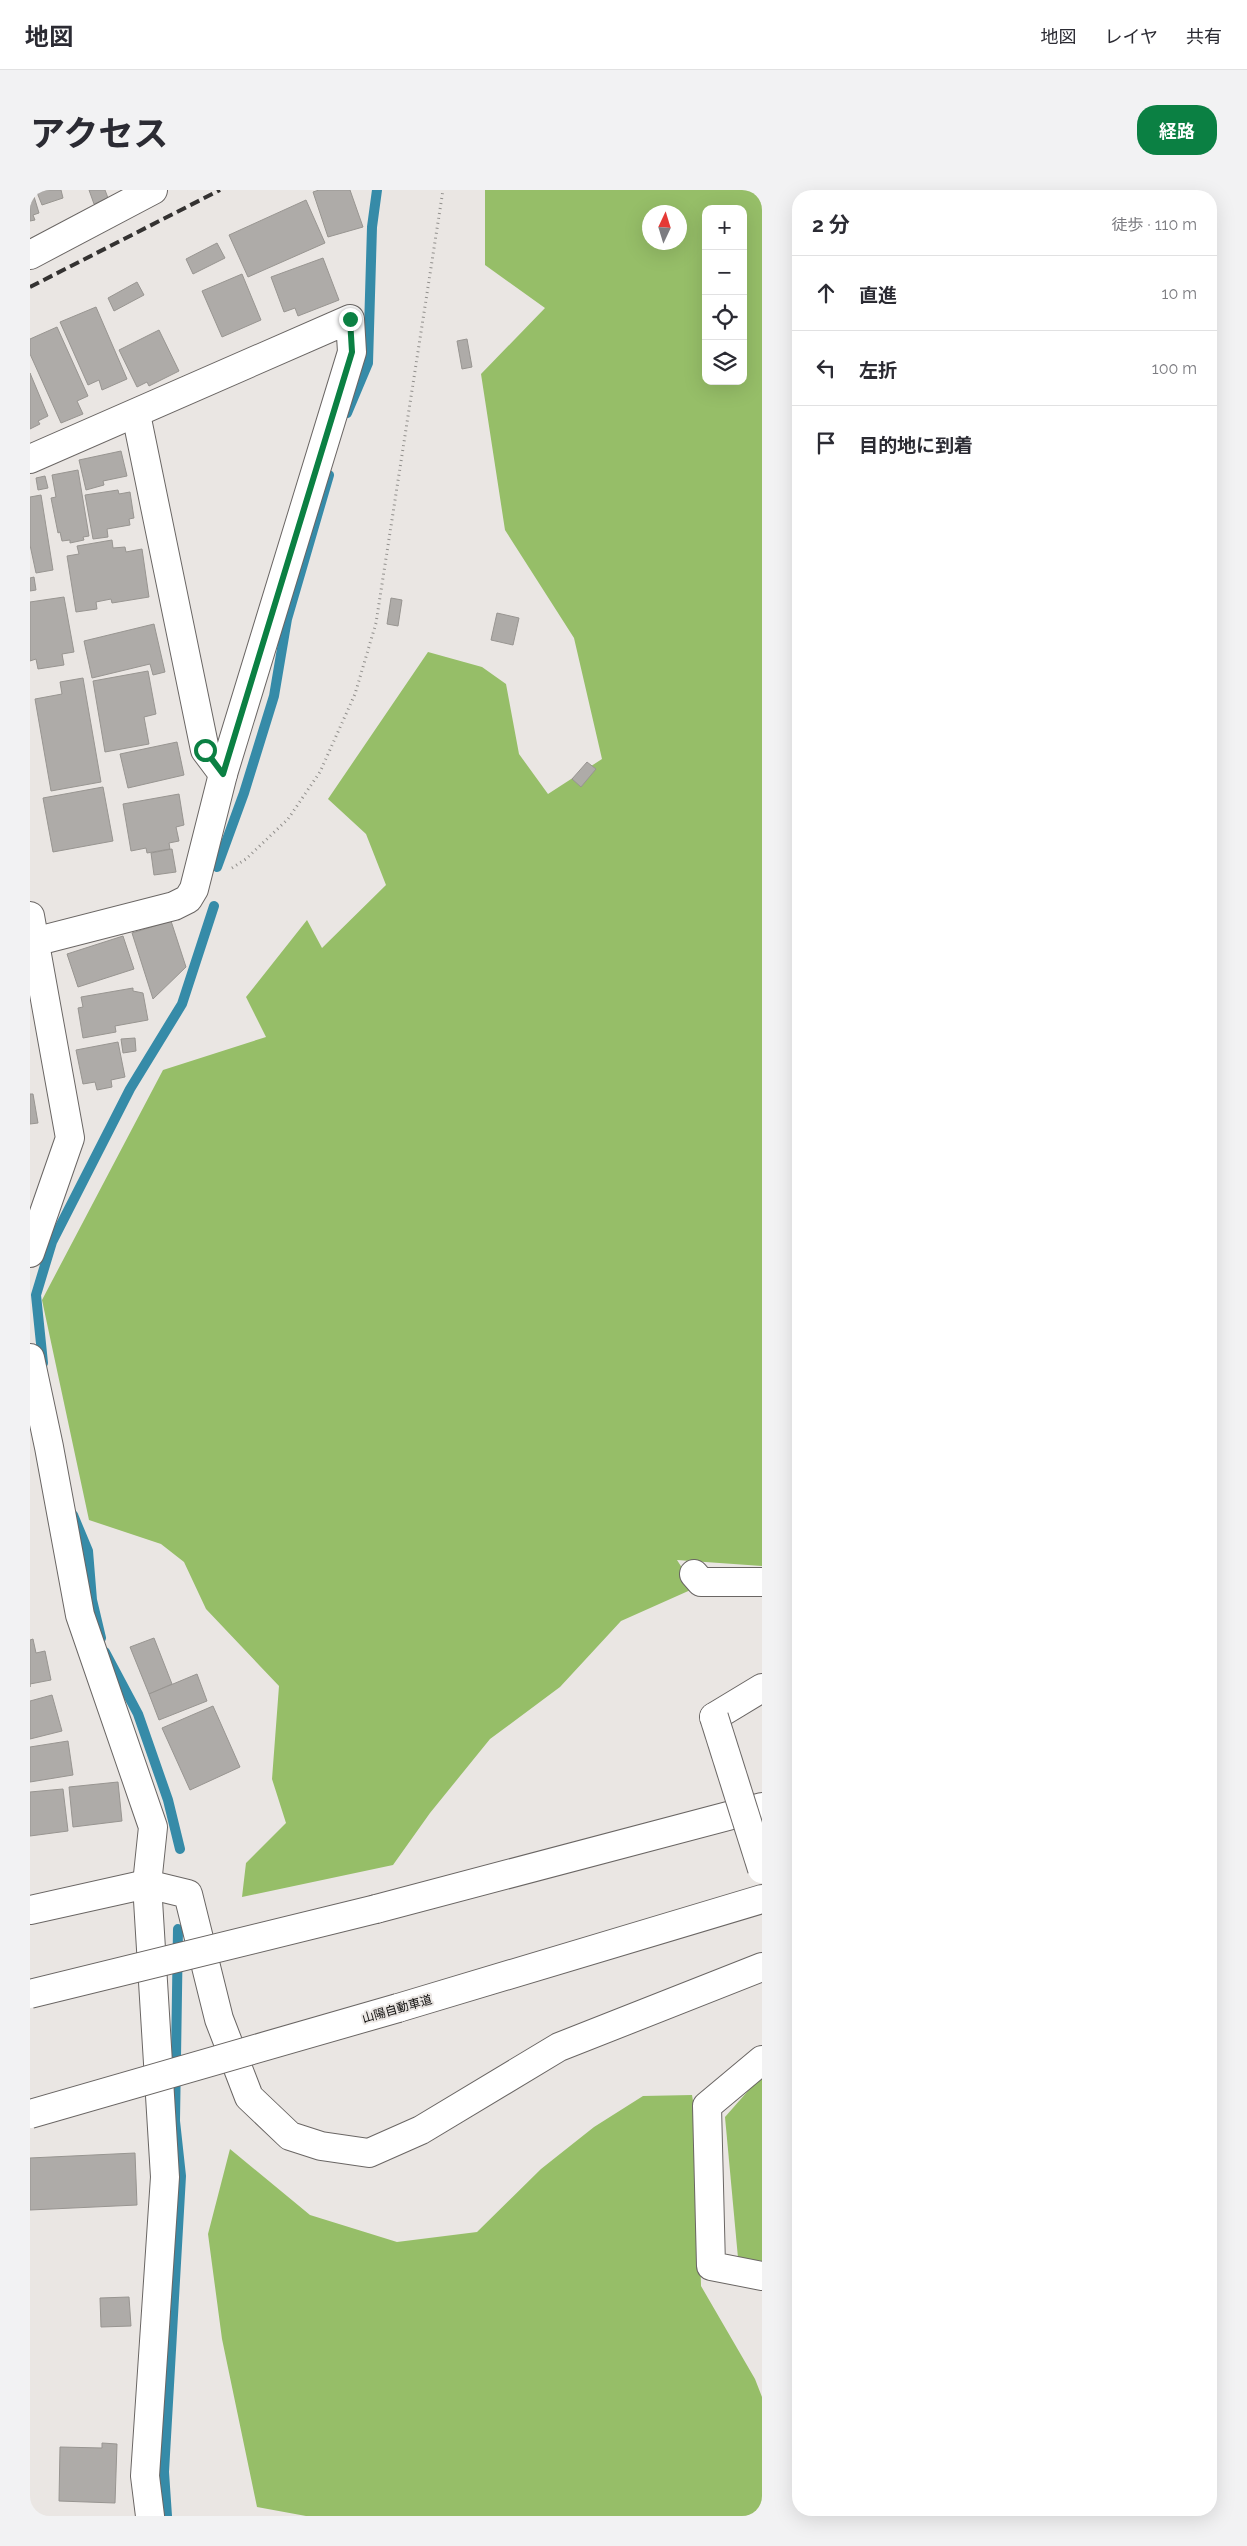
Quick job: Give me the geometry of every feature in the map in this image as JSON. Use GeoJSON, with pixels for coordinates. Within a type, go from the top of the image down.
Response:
{"type":"FeatureCollection","features":[{"type":"Feature","properties":{"kind":"main road"},"geometry":{"type":"LineString","coordinates":[[30,255],[153,190]]}},
{"type":"Feature","properties":{"kind":"main road"},"geometry":{"type":"LineString","coordinates":[[30,459],[350,319],[352,352],[223,774],[194,889],[188,898],[174,906],[32,933],[70,1138],[30,1253]]}},
{"type":"Feature","properties":{"kind":"main road"},"geometry":{"type":"LineString","coordinates":[[136,414],[205,750],[223,774]]}},
{"type":"Feature","properties":{"kind":"main road"},"geometry":{"type":"LineString","coordinates":[[30,1358],[40,1449],[80,1615],[153,1828],[147,1884],[165,2177],[145,2476],[150,2516]]}},
{"type":"Feature","properties":{"kind":"main road"},"geometry":{"type":"LineString","coordinates":[[694,1574],[701,1582],[762,1582]]}},
{"type":"Feature","properties":{"kind":"main road"},"geometry":{"type":"LineString","coordinates":[[762,1688],[714,1717],[762,1869]]}},
{"type":"Feature","properties":{"kind":"main road"},"geometry":{"type":"LineString","coordinates":[[30,1994],[376,1909],[762,1807]]}},
{"type":"Feature","properties":{"kind":"main road"},"geometry":{"type":"LineString","coordinates":[[30,1910],[147,1884],[188,1894],[219,2019],[249,2096],[290,2136],[321,2146],[369,2153],[421,2130],[559,2047],[762,1968]]}},
{"type":"Feature","properties":{"kind":"main road","name":"山陽自動車道"},"geometry":{"type":"LineString","coordinates":[[30,2114],[398,2008],[762,1899]]}},
{"type":"Feature","properties":{"kind":"main road"},"geometry":{"type":"LineString","coordinates":[[762,2060],[707,2106],[711,2266],[762,2276]]}},
{"type":"Feature","properties":{"kind":"path"},"geometry":{"type":"LineString","coordinates":[[194,889],[246,859],[288,819],[320,772],[355,694],[376,623],[443,190]]}},
{"type":"Feature","properties":{"kind":"green space"},"geometry":{"type":"Polygon","coordinates":[[[485,190],[762,190],[762,1566],[677,1560],[695,1588],[621,1621],[560,1687],[490,1739],[430,1813],[393,1865],[242,1897],[246,1863],[286,1823],[272,1779],[279,1686],[206,1609],[184,1562],[161,1544],[89,1520],[42,1300],[163,1070],[266,1037],[246,997],[307,920],[322,948],[386,885],[366,834],[328,799],[428,652],[482,667],[506,684],[519,754],[548,794],[602,759],[574,638],[505,530],[481,374],[545,308],[485,265],[485,190]]]}},
{"type":"Feature","properties":{"kind":"green space"},"geometry":{"type":"Polygon","coordinates":[[[762,2075],[762,2261],[738,2258],[725,2117],[762,2075]]]}},
{"type":"Feature","properties":{"kind":"green space"},"geometry":{"type":"Polygon","coordinates":[[[692,2095],[697,2125],[701,2286],[755,2379],[762,2397],[762,2516],[306,2516],[257,2507],[222,2339],[208,2234],[230,2149],[310,2215],[397,2242],[477,2232],[541,2169],[594,2127],[643,2096],[692,2095]]]}},
{"type":"Feature","properties":{"kind":"building"},"geometry":{"type":"Polygon","coordinates":[[[30,190],[32,190],[39,213],[33,215],[35,220],[30,221],[30,190]]]}},
{"type":"Feature","properties":{"kind":"building"},"geometry":{"type":"Polygon","coordinates":[[[36,190],[61,190],[63,198],[42,205],[36,190]]]}},
{"type":"Feature","properties":{"kind":"building"},"geometry":{"type":"Polygon","coordinates":[[[89,190],[105,190],[108,198],[94,204],[89,190]]]}},
{"type":"Feature","properties":{"kind":"building"},"geometry":{"type":"Polygon","coordinates":[[[319,190],[350,190],[363,227],[328,237],[313,192],[319,190]]]}},
{"type":"Feature","properties":{"kind":"building"},"geometry":{"type":"Polygon","coordinates":[[[306,200],[325,243],[248,277],[229,235],[306,200]]]}},
{"type":"Feature","properties":{"kind":"building"},"geometry":{"type":"Polygon","coordinates":[[[217,243],[225,258],[193,274],[186,259],[217,243]]]}},
{"type":"Feature","properties":{"kind":"building"},"geometry":{"type":"Polygon","coordinates":[[[323,258],[339,300],[298,316],[295,308],[284,312],[271,277],[323,258]]]}},
{"type":"Feature","properties":{"kind":"building"},"geometry":{"type":"Polygon","coordinates":[[[242,274],[261,320],[222,337],[202,291],[242,274]]]}},
{"type":"Feature","properties":{"kind":"building"},"geometry":{"type":"Polygon","coordinates":[[[137,282],[144,295],[114,311],[108,298],[137,282]]]}},
{"type":"Feature","properties":{"kind":"building"},"geometry":{"type":"Polygon","coordinates":[[[96,307],[127,379],[102,390],[99,380],[88,385],[60,322],[96,307]]]}},
{"type":"Feature","properties":{"kind":"building"},"geometry":{"type":"Polygon","coordinates":[[[57,327],[88,396],[77,401],[83,414],[61,423],[30,354],[30,339],[57,327]]]}},
{"type":"Feature","properties":{"kind":"building"},"geometry":{"type":"Polygon","coordinates":[[[159,330],[179,371],[149,386],[147,382],[137,387],[119,350],[159,330]]]}},
{"type":"Feature","properties":{"kind":"building"},"geometry":{"type":"Polygon","coordinates":[[[467,339],[472,367],[462,369],[457,341],[467,339]]]}},
{"type":"Feature","properties":{"kind":"building"},"geometry":{"type":"Polygon","coordinates":[[[30,373],[48,416],[38,421],[40,424],[30,429],[30,373]]]}},
{"type":"Feature","properties":{"kind":"building"},"geometry":{"type":"Polygon","coordinates":[[[121,451],[127,476],[103,481],[104,485],[86,490],[79,460],[121,451]]]}},
{"type":"Feature","properties":{"kind":"building"},"geometry":{"type":"Polygon","coordinates":[[[78,470],[89,536],[83,537],[84,540],[70,543],[70,540],[62,541],[60,532],[58,533],[51,498],[56,497],[52,475],[78,470]]]}},
{"type":"Feature","properties":{"kind":"building"},"geometry":{"type":"Polygon","coordinates":[[[45,476],[48,488],[38,490],[36,478],[45,476]]]}},
{"type":"Feature","properties":{"kind":"building"},"geometry":{"type":"Polygon","coordinates":[[[118,490],[119,494],[130,492],[134,518],[129,519],[130,525],[107,529],[108,537],[93,539],[85,495],[118,490]]]}},
{"type":"Feature","properties":{"kind":"building"},"geometry":{"type":"Polygon","coordinates":[[[41,495],[53,570],[36,573],[30,545],[30,497],[41,495]]]}},
{"type":"Feature","properties":{"kind":"building"},"geometry":{"type":"Polygon","coordinates":[[[112,540],[113,548],[125,547],[126,552],[142,549],[149,597],[112,603],[111,599],[96,602],[97,609],[76,612],[67,556],[79,554],[77,546],[112,540]]]}},
{"type":"Feature","properties":{"kind":"building"},"geometry":{"type":"Polygon","coordinates":[[[34,577],[36,590],[30,591],[30,578],[34,577]]]}},
{"type":"Feature","properties":{"kind":"building"},"geometry":{"type":"Polygon","coordinates":[[[64,597],[74,652],[62,654],[64,665],[38,669],[36,659],[30,661],[30,602],[64,597]]]}},
{"type":"Feature","properties":{"kind":"building"},"geometry":{"type":"Polygon","coordinates":[[[391,598],[402,600],[398,626],[387,624],[391,598]]]}},
{"type":"Feature","properties":{"kind":"building"},"geometry":{"type":"Polygon","coordinates":[[[497,613],[519,618],[513,645],[491,640],[497,613]]]}},
{"type":"Feature","properties":{"kind":"building"},"geometry":{"type":"Polygon","coordinates":[[[154,624],[165,672],[153,675],[150,664],[92,678],[84,641],[154,624]]]}},
{"type":"Feature","properties":{"kind":"building"},"geometry":{"type":"Polygon","coordinates":[[[148,671],[156,714],[144,717],[149,744],[105,752],[93,681],[148,671]]]}},
{"type":"Feature","properties":{"kind":"building"},"geometry":{"type":"Polygon","coordinates":[[[83,678],[101,782],[51,791],[35,699],[62,694],[60,682],[83,678]]]}},
{"type":"Feature","properties":{"kind":"building"},"geometry":{"type":"Polygon","coordinates":[[[177,742],[184,775],[128,788],[120,754],[177,742]]]}},
{"type":"Feature","properties":{"kind":"building"},"geometry":{"type":"Polygon","coordinates":[[[587,762],[596,769],[581,787],[572,779],[587,762]]]}},
{"type":"Feature","properties":{"kind":"building"},"geometry":{"type":"Polygon","coordinates":[[[103,787],[113,841],[53,852],[43,798],[103,787]]]}},
{"type":"Feature","properties":{"kind":"building"},"geometry":{"type":"Polygon","coordinates":[[[179,794],[184,825],[176,827],[179,841],[169,843],[170,849],[147,853],[146,848],[131,851],[123,804],[179,794]]]}},
{"type":"Feature","properties":{"kind":"building"},"geometry":{"type":"Polygon","coordinates":[[[172,849],[176,872],[154,875],[151,853],[172,849]]]}},
{"type":"Feature","properties":{"kind":"building"},"geometry":{"type":"Polygon","coordinates":[[[171,921],[186,967],[153,999],[132,933],[171,921]]]}},
{"type":"Feature","properties":{"kind":"building"},"geometry":{"type":"Polygon","coordinates":[[[123,936],[134,969],[78,987],[67,954],[123,936]]]}},
{"type":"Feature","properties":{"kind":"building"},"geometry":{"type":"Polygon","coordinates":[[[133,988],[133,991],[143,993],[148,1020],[115,1026],[116,1032],[83,1038],[78,1008],[83,1007],[81,997],[133,988]]]}},
{"type":"Feature","properties":{"kind":"building"},"geometry":{"type":"Polygon","coordinates":[[[135,1038],[136,1051],[123,1053],[121,1039],[135,1038]]]}},
{"type":"Feature","properties":{"kind":"building"},"geometry":{"type":"Polygon","coordinates":[[[118,1042],[125,1077],[111,1080],[112,1087],[97,1090],[95,1082],[83,1084],[76,1050],[118,1042]]]}},
{"type":"Feature","properties":{"kind":"building"},"geometry":{"type":"Polygon","coordinates":[[[30,1094],[33,1094],[38,1123],[30,1124],[30,1094]]]}},
{"type":"Feature","properties":{"kind":"building"},"geometry":{"type":"Polygon","coordinates":[[[154,1638],[172,1684],[149,1694],[130,1647],[154,1638]]]}},
{"type":"Feature","properties":{"kind":"building"},"geometry":{"type":"Polygon","coordinates":[[[33,1639],[36,1653],[45,1651],[51,1680],[30,1684],[30,1640],[33,1639]]]}},
{"type":"Feature","properties":{"kind":"building"},"geometry":{"type":"Polygon","coordinates":[[[197,1674],[207,1701],[159,1720],[149,1694],[197,1674]]]}},
{"type":"Feature","properties":{"kind":"building"},"geometry":{"type":"Polygon","coordinates":[[[52,1695],[62,1731],[30,1739],[30,1701],[52,1695]]]}},
{"type":"Feature","properties":{"kind":"building"},"geometry":{"type":"Polygon","coordinates":[[[213,1706],[240,1767],[190,1790],[162,1728],[213,1706]]]}},
{"type":"Feature","properties":{"kind":"building"},"geometry":{"type":"Polygon","coordinates":[[[68,1741],[73,1775],[30,1782],[30,1747],[68,1741]]]}},
{"type":"Feature","properties":{"kind":"building"},"geometry":{"type":"Polygon","coordinates":[[[118,1782],[122,1821],[73,1827],[69,1787],[118,1782]]]}},
{"type":"Feature","properties":{"kind":"building"},"geometry":{"type":"Polygon","coordinates":[[[63,1789],[68,1831],[30,1836],[30,1792],[63,1789]]]}},
{"type":"Feature","properties":{"kind":"building"},"geometry":{"type":"Polygon","coordinates":[[[135,2153],[137,2205],[30,2210],[30,2158],[135,2153]]]}},
{"type":"Feature","properties":{"kind":"building"},"geometry":{"type":"Polygon","coordinates":[[[129,2297],[131,2326],[101,2327],[100,2298],[129,2297]]]}},
{"type":"Feature","properties":{"kind":"building"},"geometry":{"type":"Polygon","coordinates":[[[102,2443],[117,2444],[115,2503],[59,2501],[60,2447],[102,2448],[102,2443]]]}},
{"type":"Feature","properties":{"kind":"waterway"},"geometry":{"type":"LineString","coordinates":[[347,413],[368,363],[372,227],[377,190]]}},
{"type":"Feature","properties":{"kind":"waterway"},"geometry":{"type":"LineString","coordinates":[[217,867],[244,793],[274,696],[287,619],[329,475]]}},
{"type":"Feature","properties":{"kind":"waterway"},"geometry":{"type":"LineString","coordinates":[[43,1363],[36,1295],[52,1242],[130,1089],[182,1004],[214,906]]}},
{"type":"Feature","properties":{"kind":"waterway"},"geometry":{"type":"LineString","coordinates":[[73,1515],[88,1551],[92,1600],[101,1638]]}},
{"type":"Feature","properties":{"kind":"waterway"},"geometry":{"type":"LineString","coordinates":[[105,1652],[138,1714],[168,1800],[180,1849]]}},
{"type":"Feature","properties":{"kind":"waterway"},"geometry":{"type":"LineString","coordinates":[[167,2516],[164,2472],[181,2176],[175,2121],[178,1929]]}},
{"type":"Feature","properties":{"kind":"railway"},"geometry":{"type":"LineString","coordinates":[[30,287],[220,190]]}},
{"type":"Feature","properties":{"kind":"route"},"geometry":{"type":"LineString","coordinates":[[205,750],[223,774],[352,352],[350,319]]}}]}
